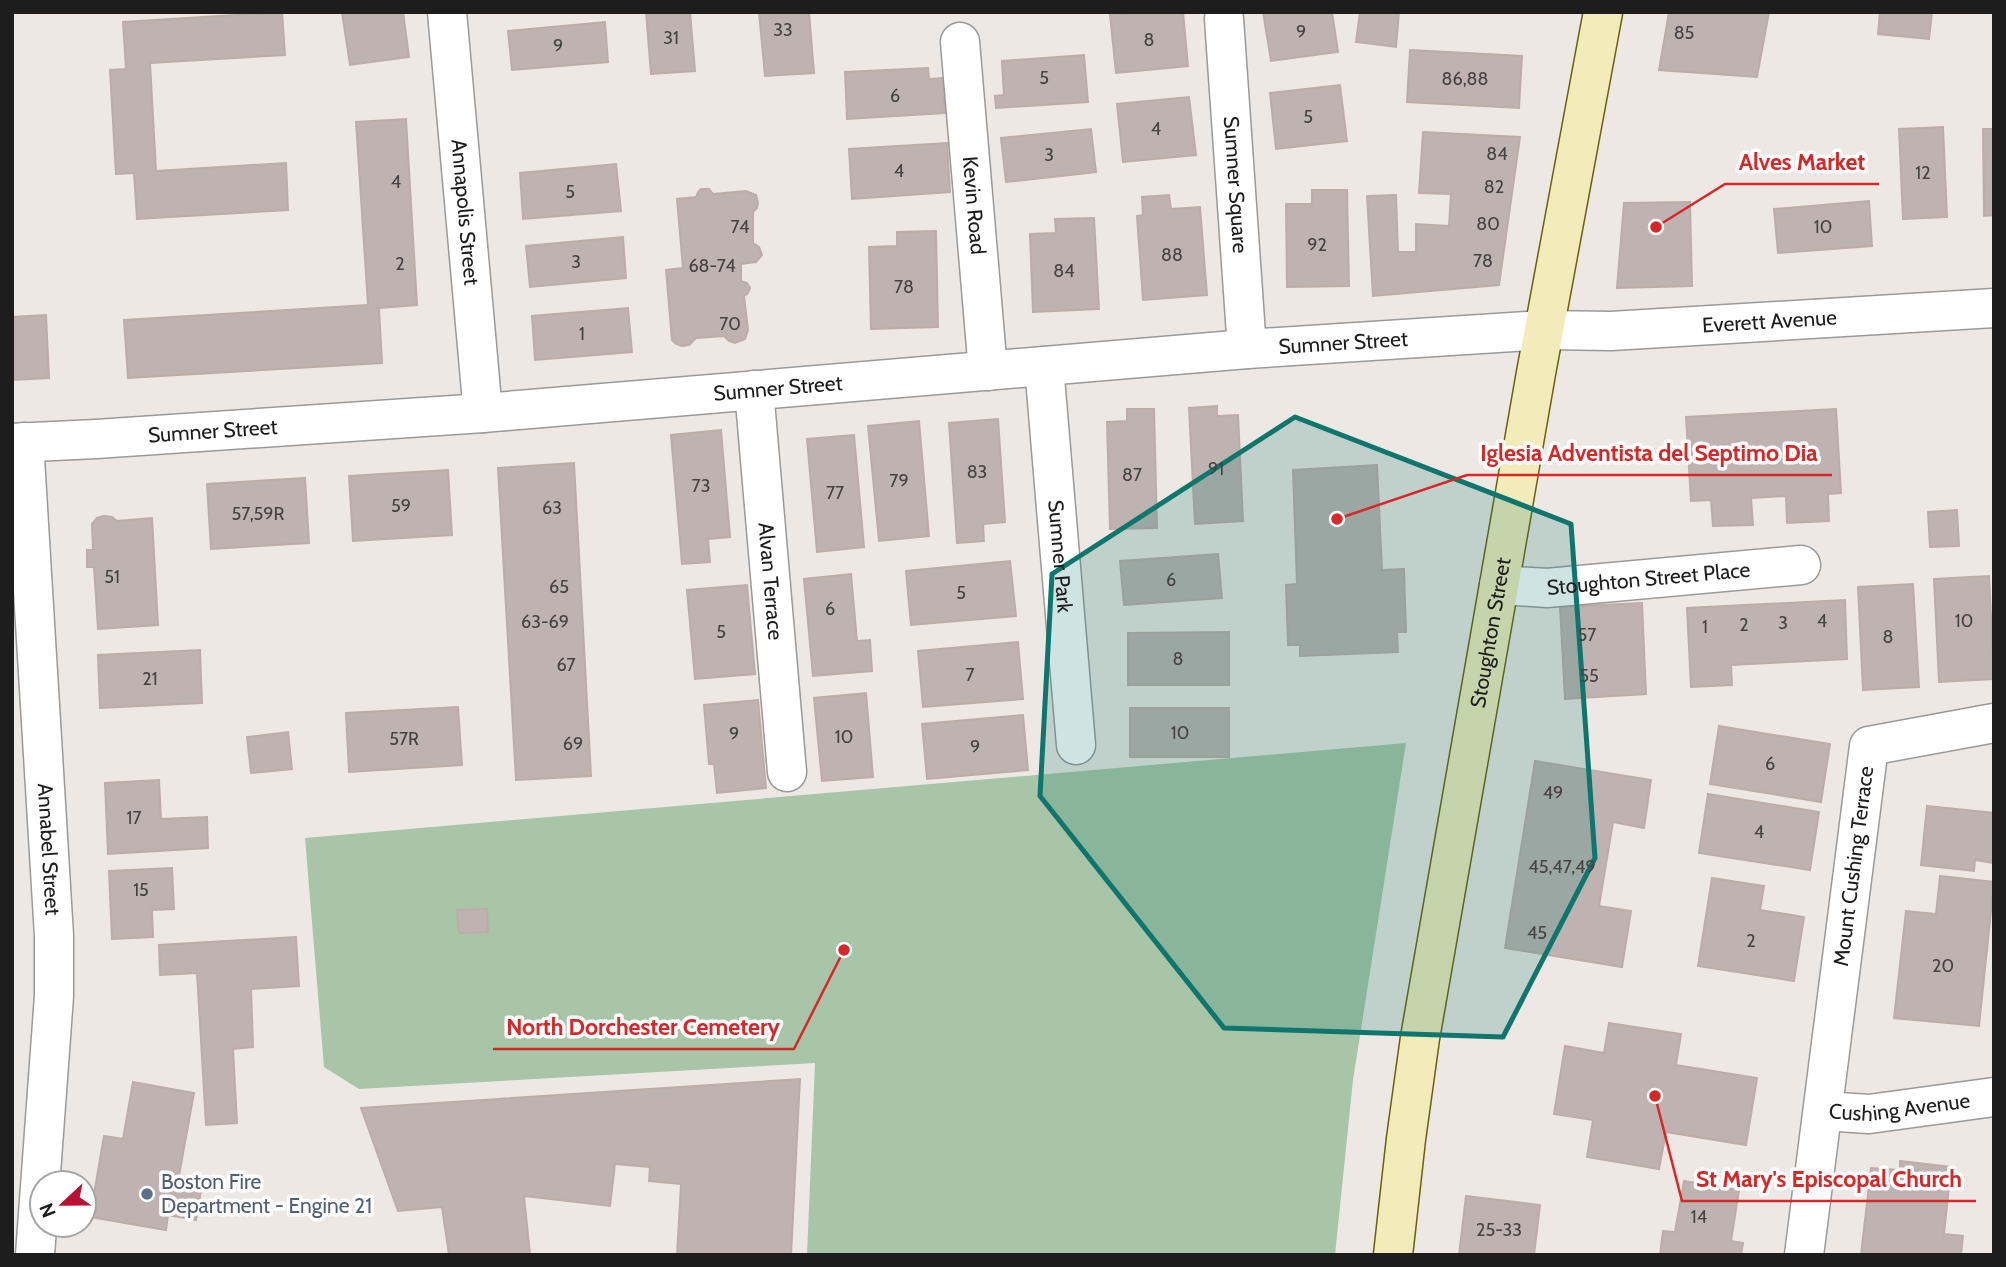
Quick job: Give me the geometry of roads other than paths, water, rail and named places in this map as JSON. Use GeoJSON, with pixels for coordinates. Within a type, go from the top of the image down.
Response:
{"type":"FeatureCollection","features":[{"type":"Feature","properties":{"kind":"main road","name":"Stoughton Street"},"geometry":{"type":"LineString","coordinates":[[1393,1255],[1420,1038],[1544,330],[1603,12]]}},
{"type":"Feature","properties":{"kind":"street","name":"Annapolis Street"},"geometry":{"type":"LineString","coordinates":[[447,12],[483,413]]}},
{"type":"Feature","properties":{"kind":"street","name":"Sumner Square"},"geometry":{"type":"LineString","coordinates":[[1224,19],[1247,349]]}},
{"type":"Feature","properties":{"kind":"street","name":"Kevin Road"},"geometry":{"type":"LineString","coordinates":[[960,42],[988,371]]}},
{"type":"Feature","properties":{"kind":"street","name":"Everett Avenue"},"geometry":{"type":"LineString","coordinates":[[1544,330],[1611,331],[1994,308]]}},
{"type":"Feature","properties":{"kind":"street","name":"Sumner Street"},"geometry":{"type":"LineString","coordinates":[[18,442],[483,413],[1247,349],[1544,330]]}},
{"type":"Feature","properties":{"kind":"street","name":"Sumner Park"},"geometry":{"type":"LineString","coordinates":[[1044,366],[1076,745]]}},
{"type":"Feature","properties":{"kind":"street","name":"Alvan Terrace"},"geometry":{"type":"LineString","coordinates":[[754,390],[787,772]]}},
{"type":"Feature","properties":{"kind":"street","name":"Annabel Street"},"geometry":{"type":"LineString","coordinates":[[18,442],[54,936],[54,996],[35,1255]]}},
{"type":"Feature","properties":{"kind":"street","name":"Stoughton Street Place"},"geometry":{"type":"LineString","coordinates":[[1499,585],[1547,588],[1801,565]]}},
{"type":"Feature","properties":{"kind":"street","name":"Mount Cushing Terrace"},"geometry":{"type":"LineString","coordinates":[[1823,1111],[1869,746],[1994,723]]}},
{"type":"Feature","properties":{"kind":"street","name":"Cushing Avenue"},"geometry":{"type":"LineString","coordinates":[[1804,1255],[1823,1111],[1868,1114],[1994,1097]]}},
{"type":"Feature","properties":{"kind":"place","name":"Alves Market"},"geometry":{"type":"Point","coordinates":[1656,227]}},
{"type":"Feature","properties":{"kind":"place","name":"Iglesia Adventista del Septimo Dia"},"geometry":{"type":"Point","coordinates":[1337,519]}},
{"type":"Feature","properties":{"kind":"place","name":"North Dorchester Cemetery"},"geometry":{"type":"Point","coordinates":[844,950]}},
{"type":"Feature","properties":{"kind":"place","name":"St Mary's Episcopal Church"},"geometry":{"type":"Point","coordinates":[1655,1096]}},
{"type":"Feature","properties":{"kind":"place","name":"Boston Fire Department - Engine 21"},"geometry":{"type":"Point","coordinates":[147,1194]}}]}
